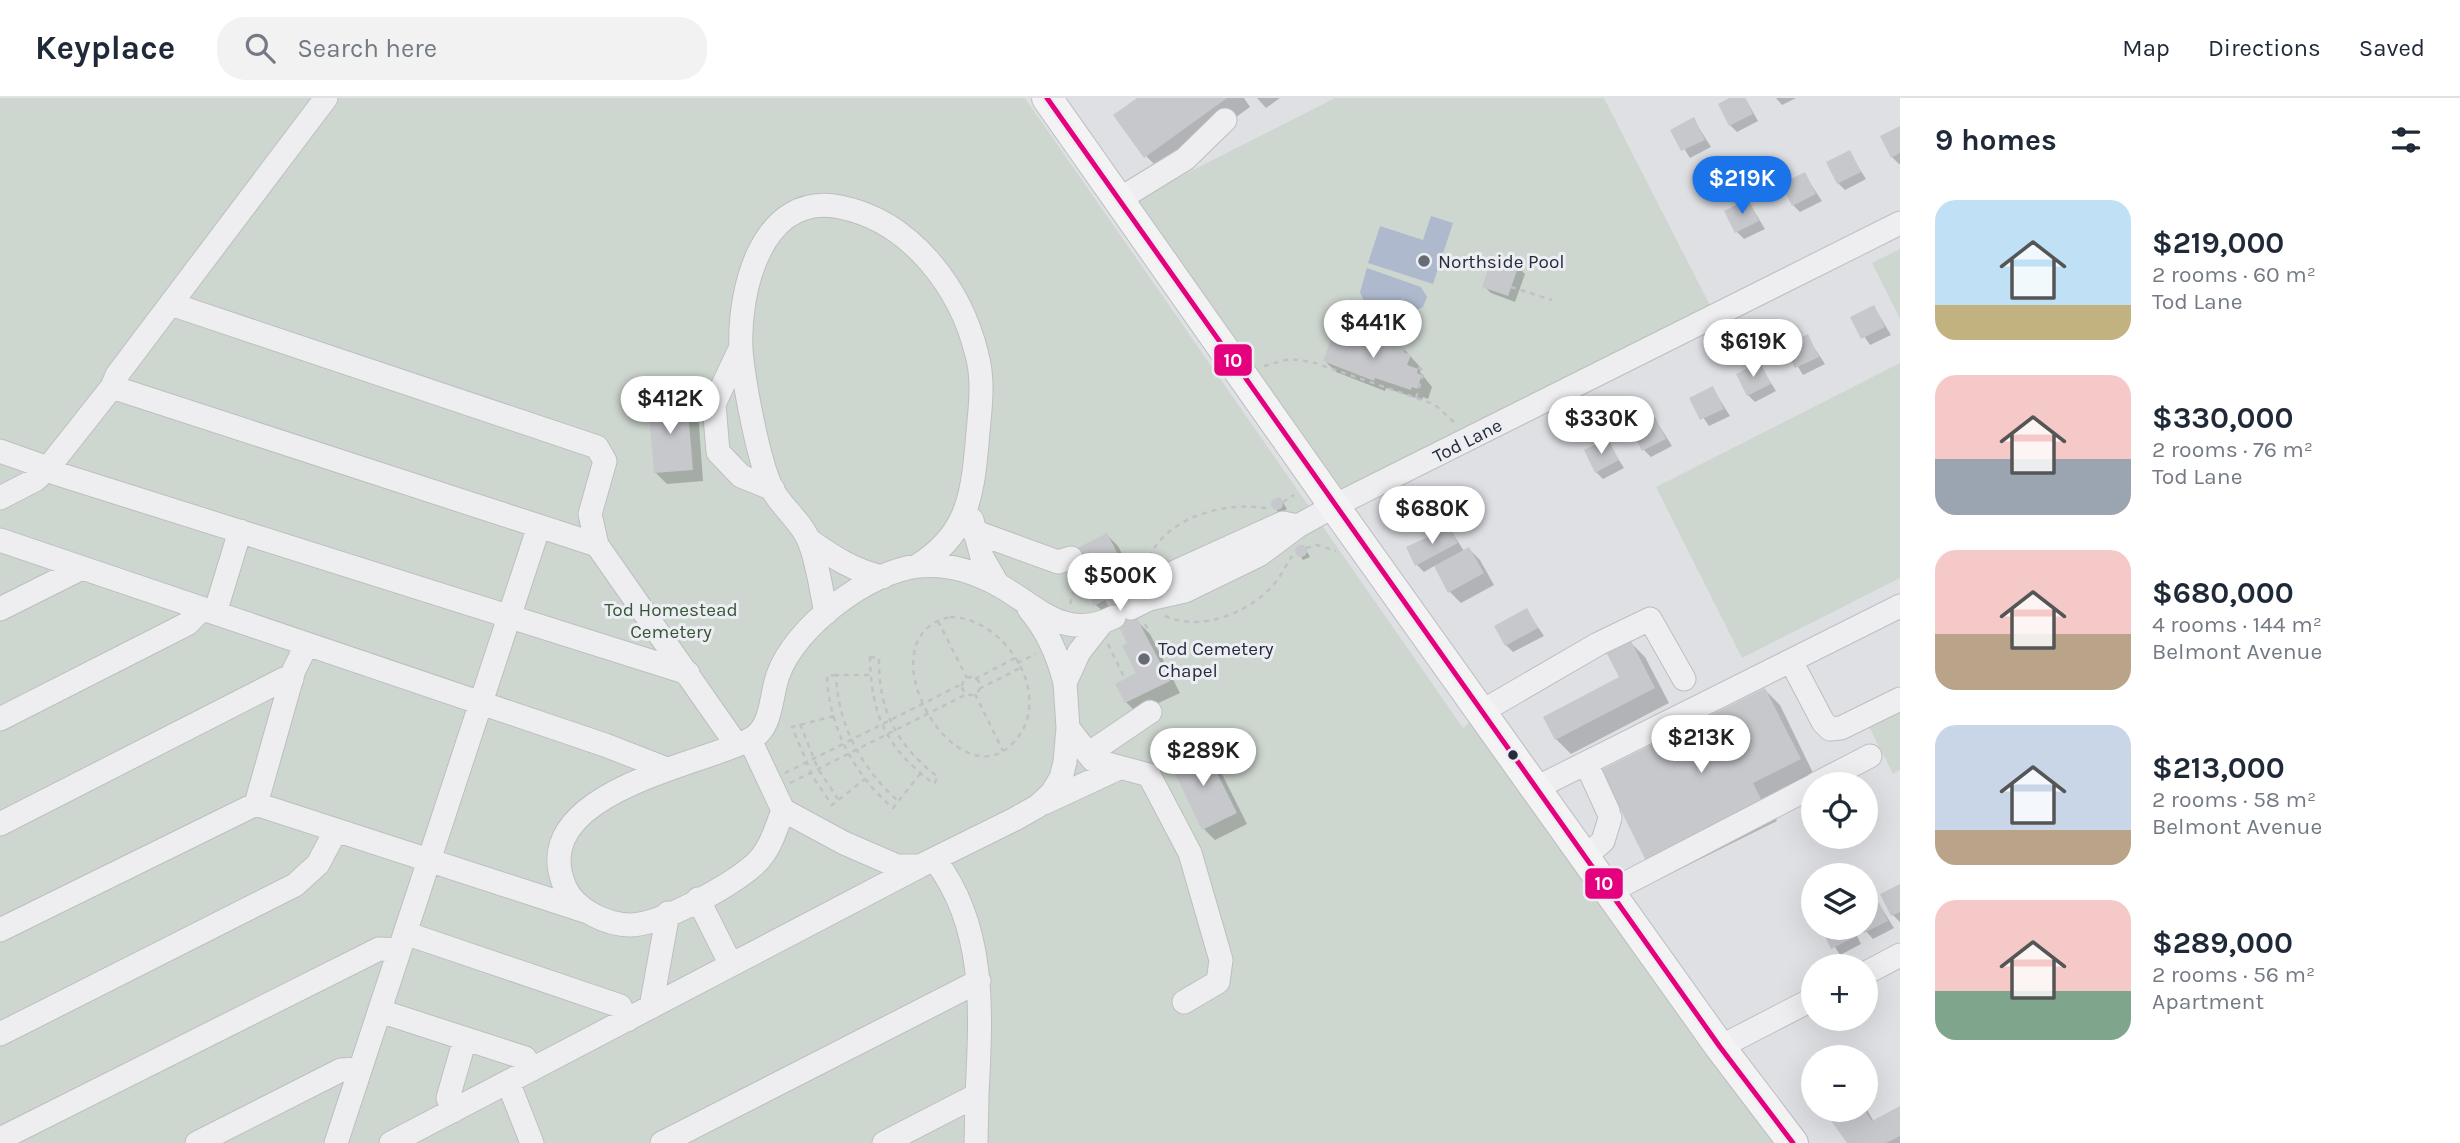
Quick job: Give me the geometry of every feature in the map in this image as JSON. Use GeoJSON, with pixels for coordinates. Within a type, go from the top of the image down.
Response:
{"type":"FeatureCollection","features":[{"type":"Feature","properties":{"kind":"main road"},"geometry":{"type":"LineString","coordinates":[[1047,98],[1242,377],[1720,1047],[1793,1143]]}},
{"type":"Feature","properties":{"kind":"street"},"geometry":{"type":"LineString","coordinates":[[0,498],[35,480],[48,468],[112,387],[117,375],[326,98]]}},
{"type":"Feature","properties":{"kind":"street"},"geometry":{"type":"LineString","coordinates":[[1118,200],[1185,159],[1225,120]]}},
{"type":"Feature","properties":{"kind":"street"},"geometry":{"type":"LineString","coordinates":[[883,577],[861,572],[840,562],[809,540],[772,489],[744,379],[741,347],[744,295],[753,259],[770,232],[792,214],[818,206],[839,206],[888,227],[911,244],[946,280],[960,304],[978,356],[981,383],[969,499],[973,531],[982,557],[998,584]]}},
{"type":"Feature","properties":{"kind":"street","name":"Tod Lane"},"geometry":{"type":"LineString","coordinates":[[1129,611],[1175,572],[1266,540],[1283,523],[1298,526],[1900,223]]}},
{"type":"Feature","properties":{"kind":"street"},"geometry":{"type":"LineString","coordinates":[[171,304],[597,447],[605,461],[590,514],[597,545],[688,673],[743,742],[776,794],[844,843],[897,866],[928,863],[952,882],[975,947],[979,981],[976,1143]]}},
{"type":"Feature","properties":{"kind":"street"},"geometry":{"type":"LineString","coordinates":[[741,347],[714,404],[718,452],[741,476],[772,489]]}},
{"type":"Feature","properties":{"kind":"street"},"geometry":{"type":"LineString","coordinates":[[112,387],[597,545]]}},
{"type":"Feature","properties":{"kind":"street"},"geometry":{"type":"LineString","coordinates":[[0,451],[55,473],[688,673]]}},
{"type":"Feature","properties":{"kind":"street"},"geometry":{"type":"LineString","coordinates":[[591,914],[578,905],[566,890],[561,876],[560,856],[564,836],[578,818],[589,808],[664,768],[743,742],[763,730],[778,675],[792,648],[826,613],[858,589],[883,577],[917,566],[942,551],[956,531],[969,499]]}},
{"type":"Feature","properties":{"kind":"street"},"geometry":{"type":"LineString","coordinates":[[336,1143],[539,526]]}},
{"type":"Feature","properties":{"kind":"street"},"geometry":{"type":"LineString","coordinates":[[0,719],[209,611],[240,531]]}},
{"type":"Feature","properties":{"kind":"street"},"geometry":{"type":"LineString","coordinates":[[973,531],[1058,562],[1071,558]]}},
{"type":"Feature","properties":{"kind":"street"},"geometry":{"type":"LineString","coordinates":[[0,540],[606,745],[664,768]]}},
{"type":"Feature","properties":{"kind":"street"},"geometry":{"type":"LineString","coordinates":[[809,540],[826,613]]}},
{"type":"Feature","properties":{"kind":"street"},"geometry":{"type":"LineString","coordinates":[[917,566],[945,566],[973,572],[998,584],[1024,604],[1065,624],[1129,611]]}},
{"type":"Feature","properties":{"kind":"street"},"geometry":{"type":"LineString","coordinates":[[0,609],[82,568]]}},
{"type":"Feature","properties":{"kind":"street"},"geometry":{"type":"LineString","coordinates":[[1024,604],[1046,632],[1059,658],[1065,683],[1068,728],[1060,778],[1038,806]]}},
{"type":"Feature","properties":{"kind":"street"},"geometry":{"type":"LineString","coordinates":[[1536,788],[1900,606]]}},
{"type":"Feature","properties":{"kind":"street"},"geometry":{"type":"LineString","coordinates":[[1065,683],[1079,652],[1129,611]]}},
{"type":"Feature","properties":{"kind":"street"},"geometry":{"type":"LineString","coordinates":[[1481,712],[1598,644],[1650,619],[1684,679]]}},
{"type":"Feature","properties":{"kind":"street"},"geometry":{"type":"LineString","coordinates":[[256,803],[292,679],[307,644]]}},
{"type":"Feature","properties":{"kind":"street"},"geometry":{"type":"LineString","coordinates":[[1791,660],[1823,722],[1830,729],[1841,728],[1900,699]]}},
{"type":"Feature","properties":{"kind":"street"},"geometry":{"type":"LineString","coordinates":[[0,824],[284,679],[292,679]]}},
{"type":"Feature","properties":{"kind":"street"},"geometry":{"type":"LineString","coordinates":[[1088,754],[1150,712]]}},
{"type":"Feature","properties":{"kind":"street"},"geometry":{"type":"LineString","coordinates":[[1068,728],[1093,760],[1117,769],[1149,775],[1190,853],[1221,960],[1218,982],[1184,1002]]}},
{"type":"Feature","properties":{"kind":"street"},"geometry":{"type":"LineString","coordinates":[[1840,772],[1870,756]]}},
{"type":"Feature","properties":{"kind":"street"},"geometry":{"type":"LineString","coordinates":[[1585,857],[1603,841],[1609,815],[1586,764]]}},
{"type":"Feature","properties":{"kind":"street"},"geometry":{"type":"LineString","coordinates":[[391,1143],[1038,806],[1117,769]]}},
{"type":"Feature","properties":{"kind":"street"},"geometry":{"type":"LineString","coordinates":[[1609,891],[1801,792]]}},
{"type":"Feature","properties":{"kind":"street"},"geometry":{"type":"LineString","coordinates":[[0,930],[256,803],[630,925],[668,913],[698,899],[755,864],[769,845],[776,794]]}},
{"type":"Feature","properties":{"kind":"street"},"geometry":{"type":"LineString","coordinates":[[0,1034],[296,885],[318,864],[336,830]]}},
{"type":"Feature","properties":{"kind":"street"},"geometry":{"type":"LineString","coordinates":[[698,899],[731,965]]}},
{"type":"Feature","properties":{"kind":"street"},"geometry":{"type":"LineString","coordinates":[[652,1007],[668,913]]}},
{"type":"Feature","properties":{"kind":"street"},"geometry":{"type":"LineString","coordinates":[[0,1139],[379,949],[402,942],[620,1006],[627,1020]]}},
{"type":"Feature","properties":{"kind":"street"},"geometry":{"type":"LineString","coordinates":[[1878,967],[1900,955]]}},
{"type":"Feature","properties":{"kind":"street"},"geometry":{"type":"LineString","coordinates":[[662,1143],[979,981]]}},
{"type":"Feature","properties":{"kind":"street"},"geometry":{"type":"LineString","coordinates":[[1720,1047],[1801,1005]]}},
{"type":"Feature","properties":{"kind":"street"},"geometry":{"type":"LineString","coordinates":[[380,1011],[525,1058],[531,1070]]}},
{"type":"Feature","properties":{"kind":"street"},"geometry":{"type":"LineString","coordinates":[[453,1111],[448,1098],[465,1039]]}},
{"type":"Feature","properties":{"kind":"street"},"geometry":{"type":"LineString","coordinates":[[197,1143],[341,1070],[360,1069]]}},
{"type":"Feature","properties":{"kind":"street"},"geometry":{"type":"LineString","coordinates":[[508,1082],[532,1143]]}},
{"type":"Feature","properties":{"kind":"street"},"geometry":{"type":"LineString","coordinates":[[884,1143],[977,1095]]}},
{"type":"Feature","properties":{"kind":"path"},"geometry":{"type":"LineString","coordinates":[[1511,287],[1552,300]]}},
{"type":"Feature","properties":{"kind":"path"},"geometry":{"type":"LineString","coordinates":[[1242,377],[1271,363],[1290,359],[1312,362],[1434,404],[1454,422]]}},
{"type":"Feature","properties":{"kind":"path"},"geometry":{"type":"LineString","coordinates":[[1416,366],[1424,371],[1416,398]]}},
{"type":"Feature","properties":{"kind":"path"},"geometry":{"type":"LineString","coordinates":[[1283,502],[1294,495]]}},
{"type":"Feature","properties":{"kind":"path"},"geometry":{"type":"LineString","coordinates":[[1125,679],[1129,611],[1149,559],[1172,531],[1194,516],[1239,505],[1273,507]]}},
{"type":"Feature","properties":{"kind":"path"},"geometry":{"type":"LineString","coordinates":[[1306,548],[1317,545],[1336,551]]}},
{"type":"Feature","properties":{"kind":"path"},"geometry":{"type":"LineString","coordinates":[[1129,611],[1173,620],[1196,621],[1238,611],[1267,591],[1296,553]]}},
{"type":"Feature","properties":{"kind":"path"},"geometry":{"type":"LineString","coordinates":[[1126,571],[1149,559]]}},
{"type":"Feature","properties":{"kind":"path"},"geometry":{"type":"LineString","coordinates":[[1065,624],[1076,586],[1085,581]]}},
{"type":"Feature","properties":{"kind":"path"},"geometry":{"type":"LineString","coordinates":[[964,617],[979,622],[992,631],[1015,658],[1028,692],[1026,724],[1018,738],[1003,751],[985,755],[970,753],[940,733],[921,704],[914,682],[917,648],[925,632],[938,621],[964,617]]}},
{"type":"Feature","properties":{"kind":"path"},"geometry":{"type":"LineString","coordinates":[[938,621],[967,678]]}},
{"type":"Feature","properties":{"kind":"path"},"geometry":{"type":"LineString","coordinates":[[870,657],[879,658],[879,687],[889,721],[915,759],[938,777],[934,784],[909,764],[886,735],[871,688],[870,675],[870,657]]}},
{"type":"Feature","properties":{"kind":"path"},"geometry":{"type":"LineString","coordinates":[[967,678],[975,679],[1015,658]]}},
{"type":"Feature","properties":{"kind":"path"},"geometry":{"type":"LineString","coordinates":[[975,694],[979,688],[1020,668]]}},
{"type":"Feature","properties":{"kind":"path"},"geometry":{"type":"LineString","coordinates":[[835,675],[850,740],[876,779],[898,801]]}},
{"type":"Feature","properties":{"kind":"path"},"geometry":{"type":"LineString","coordinates":[[870,675],[827,676],[832,709],[849,754],[865,779],[893,808],[920,774]]}},
{"type":"Feature","properties":{"kind":"path"},"geometry":{"type":"LineString","coordinates":[[776,794],[806,762],[962,684],[967,678]]}},
{"type":"Feature","properties":{"kind":"path"},"geometry":{"type":"LineString","coordinates":[[975,679],[979,688]]}},
{"type":"Feature","properties":{"kind":"path"},"geometry":{"type":"LineString","coordinates":[[962,684],[967,694]]}},
{"type":"Feature","properties":{"kind":"path"},"geometry":{"type":"LineString","coordinates":[[871,688],[879,687]]}},
{"type":"Feature","properties":{"kind":"path"},"geometry":{"type":"LineString","coordinates":[[776,794],[818,769],[967,694],[975,694]]}},
{"type":"Feature","properties":{"kind":"path"},"geometry":{"type":"LineString","coordinates":[[975,694],[1003,751]]}},
{"type":"Feature","properties":{"kind":"path"},"geometry":{"type":"LineString","coordinates":[[832,709],[840,706]]}},
{"type":"Feature","properties":{"kind":"path"},"geometry":{"type":"LineString","coordinates":[[834,716],[792,727],[811,773],[832,805],[865,779]]}},
{"type":"Feature","properties":{"kind":"path"},"geometry":{"type":"LineString","coordinates":[[800,724],[813,759],[838,800]]}},
{"type":"Feature","properties":{"kind":"path"},"geometry":{"type":"LineString","coordinates":[[909,764],[915,759]]}},
{"type":"Feature","properties":{"kind":"path"},"geometry":{"type":"LineString","coordinates":[[870,784],[876,779]]}},
{"type":"Feature","properties":{"kind":"green space","name":"Tod Homestead Cemetery"},"geometry":{"type":"Polygon","coordinates":[[[0,98],[1025,98],[1463,728],[1481,712],[1793,1143],[0,1143],[0,98]]]}},
{"type":"Feature","properties":{"kind":"green space","name":"Northside Pool"},"geometry":{"type":"Polygon","coordinates":[[[1335,98],[1604,98],[1715,315],[1334,506],[1122,206],[1335,98]]]}},
{"type":"Feature","properties":{"kind":"green space"},"geometry":{"type":"Polygon","coordinates":[[[1900,249],[1900,319],[1872,263],[1900,249]]]}},
{"type":"Feature","properties":{"kind":"green space"},"geometry":{"type":"Polygon","coordinates":[[[1900,363],[1900,578],[1742,658],[1656,487],[1900,363]]]}},
{"type":"Feature","properties":{"kind":"green space"},"geometry":{"type":"Polygon","coordinates":[[[1900,706],[1900,770],[1893,774],[1867,723],[1900,706]]]}},
{"type":"Feature","properties":{"kind":"water"},"geometry":{"type":"Polygon","coordinates":[[[1431,216],[1453,223],[1433,284],[1368,263],[1380,226],[1423,240],[1431,216]]]}},
{"type":"Feature","properties":{"kind":"water"},"geometry":{"type":"Polygon","coordinates":[[[1367,268],[1421,287],[1427,297],[1423,307],[1412,312],[1410,317],[1390,311],[1387,320],[1369,314],[1372,305],[1364,301],[1360,292],[1367,268]]]}},
{"type":"Feature","properties":{"kind":"building"},"geometry":{"type":"Polygon","coordinates":[[[1137,98],[1227,98],[1144,158],[1113,115],[1137,98]]]}},
{"type":"Feature","properties":{"kind":"building"},"geometry":{"type":"Polygon","coordinates":[[[1729,98],[1745,98],[1753,114],[1729,126],[1718,104],[1729,98]]]}},
{"type":"Feature","properties":{"kind":"building"},"geometry":{"type":"Polygon","coordinates":[[[1694,117],[1705,140],[1681,151],[1670,130],[1694,117]]]}},
{"type":"Feature","properties":{"kind":"building"},"geometry":{"type":"Polygon","coordinates":[[[1900,126],[1900,153],[1891,158],[1880,136],[1900,126]]]}},
{"type":"Feature","properties":{"kind":"building"},"geometry":{"type":"Polygon","coordinates":[[[1850,150],[1861,172],[1837,184],[1826,162],[1850,150]]]}},
{"type":"Feature","properties":{"kind":"building"},"geometry":{"type":"Polygon","coordinates":[[[1805,172],[1816,194],[1792,206],[1781,184],[1805,172]]]}},
{"type":"Feature","properties":{"kind":"building"},"geometry":{"type":"Polygon","coordinates":[[[1748,199],[1759,221],[1735,233],[1724,211],[1748,199]]]}},
{"type":"Feature","properties":{"kind":"building"},"geometry":{"type":"Polygon","coordinates":[[[1493,256],[1519,265],[1508,296],[1482,287],[1493,256]]]}},
{"type":"Feature","properties":{"kind":"building"},"geometry":{"type":"Polygon","coordinates":[[[1874,305],[1885,327],[1861,339],[1850,317],[1874,305]]]}},
{"type":"Feature","properties":{"kind":"building"},"geometry":{"type":"Polygon","coordinates":[[[1353,330],[1406,348],[1404,352],[1411,355],[1407,365],[1418,369],[1417,373],[1422,375],[1417,389],[1412,387],[1411,390],[1375,378],[1374,381],[1323,361],[1331,339],[1341,342],[1344,333],[1351,335],[1353,330]]]}},
{"type":"Feature","properties":{"kind":"building"},"geometry":{"type":"Polygon","coordinates":[[[1808,334],[1819,357],[1795,368],[1784,346],[1808,334]]]}},
{"type":"Feature","properties":{"kind":"building"},"geometry":{"type":"Polygon","coordinates":[[[1760,362],[1771,384],[1747,396],[1736,374],[1760,362]]]}},
{"type":"Feature","properties":{"kind":"building"},"geometry":{"type":"Polygon","coordinates":[[[1713,386],[1724,409],[1700,420],[1689,398],[1713,386]]]}},
{"type":"Feature","properties":{"kind":"building"},"geometry":{"type":"Polygon","coordinates":[[[687,398],[693,470],[654,473],[648,401],[687,398]]]}},
{"type":"Feature","properties":{"kind":"building"},"geometry":{"type":"Polygon","coordinates":[[[1655,417],[1666,439],[1642,451],[1631,429],[1655,417]]]}},
{"type":"Feature","properties":{"kind":"building"},"geometry":{"type":"Polygon","coordinates":[[[1608,439],[1619,460],[1595,473],[1584,450],[1608,439]]]}},
{"type":"Feature","properties":{"kind":"building"},"geometry":{"type":"Polygon","coordinates":[[[1272,499],[1282,499],[1282,509],[1272,509],[1272,499]]]}},
{"type":"Feature","properties":{"kind":"building"},"geometry":{"type":"Polygon","coordinates":[[[1450,527],[1458,543],[1415,566],[1406,547],[1450,527]]]}},
{"type":"Feature","properties":{"kind":"building"},"geometry":{"type":"Polygon","coordinates":[[[1107,533],[1131,580],[1128,589],[1123,592],[1170,681],[1125,703],[1115,684],[1136,673],[1122,646],[1127,643],[1105,600],[1094,606],[1070,552],[1107,533]]]}},
{"type":"Feature","properties":{"kind":"building"},"geometry":{"type":"Polygon","coordinates":[[[1301,545],[1307,551],[1301,557],[1295,551],[1301,545]]]}},
{"type":"Feature","properties":{"kind":"building"},"geometry":{"type":"Polygon","coordinates":[[[1469,547],[1484,573],[1448,593],[1434,566],[1469,547]]]}},
{"type":"Feature","properties":{"kind":"building"},"geometry":{"type":"Polygon","coordinates":[[[1527,608],[1538,628],[1505,646],[1494,626],[1527,608]]]}},
{"type":"Feature","properties":{"kind":"building"},"geometry":{"type":"Polygon","coordinates":[[[1630,639],[1655,688],[1555,740],[1543,717],[1619,677],[1606,652],[1630,639]]]}},
{"type":"Feature","properties":{"kind":"building"},"geometry":{"type":"Polygon","coordinates":[[[1765,688],[1801,759],[1753,783],[1764,805],[1647,863],[1601,770],[1765,688]]]}},
{"type":"Feature","properties":{"kind":"building"},"geometry":{"type":"Polygon","coordinates":[[[1204,747],[1237,813],[1202,830],[1170,763],[1204,747]]]}},
{"type":"Feature","properties":{"kind":"building"},"geometry":{"type":"Polygon","coordinates":[[[1900,884],[1900,912],[1891,916],[1880,894],[1900,884]]]}},
{"type":"Feature","properties":{"kind":"building"},"geometry":{"type":"Polygon","coordinates":[[[1878,901],[1888,921],[1878,926],[1878,901]]]}},
{"type":"Feature","properties":{"kind":"building"},"geometry":{"type":"Polygon","coordinates":[[[1827,940],[1849,940],[1831,949],[1827,940]]]}},
{"type":"Feature","properties":{"kind":"building"},"geometry":{"type":"Polygon","coordinates":[[[1900,1106],[1900,1136],[1886,1143],[1847,1143],[1832,1122],[1878,1122],[1878,1118],[1900,1106]]]}},
{"type":"Feature","properties":{"kind":"transit line","name":"10"},"geometry":{"type":"LineString","coordinates":[[1047,98],[1720,1047],[1793,1143]]}},
{"type":"Feature","properties":{"kind":"place","name":"Northside Pool"},"geometry":{"type":"Point","coordinates":[1424,261]}},
{"type":"Feature","properties":{"kind":"place","name":"Tod Cemetery Chapel"},"geometry":{"type":"Point","coordinates":[1144,659]}}]}
